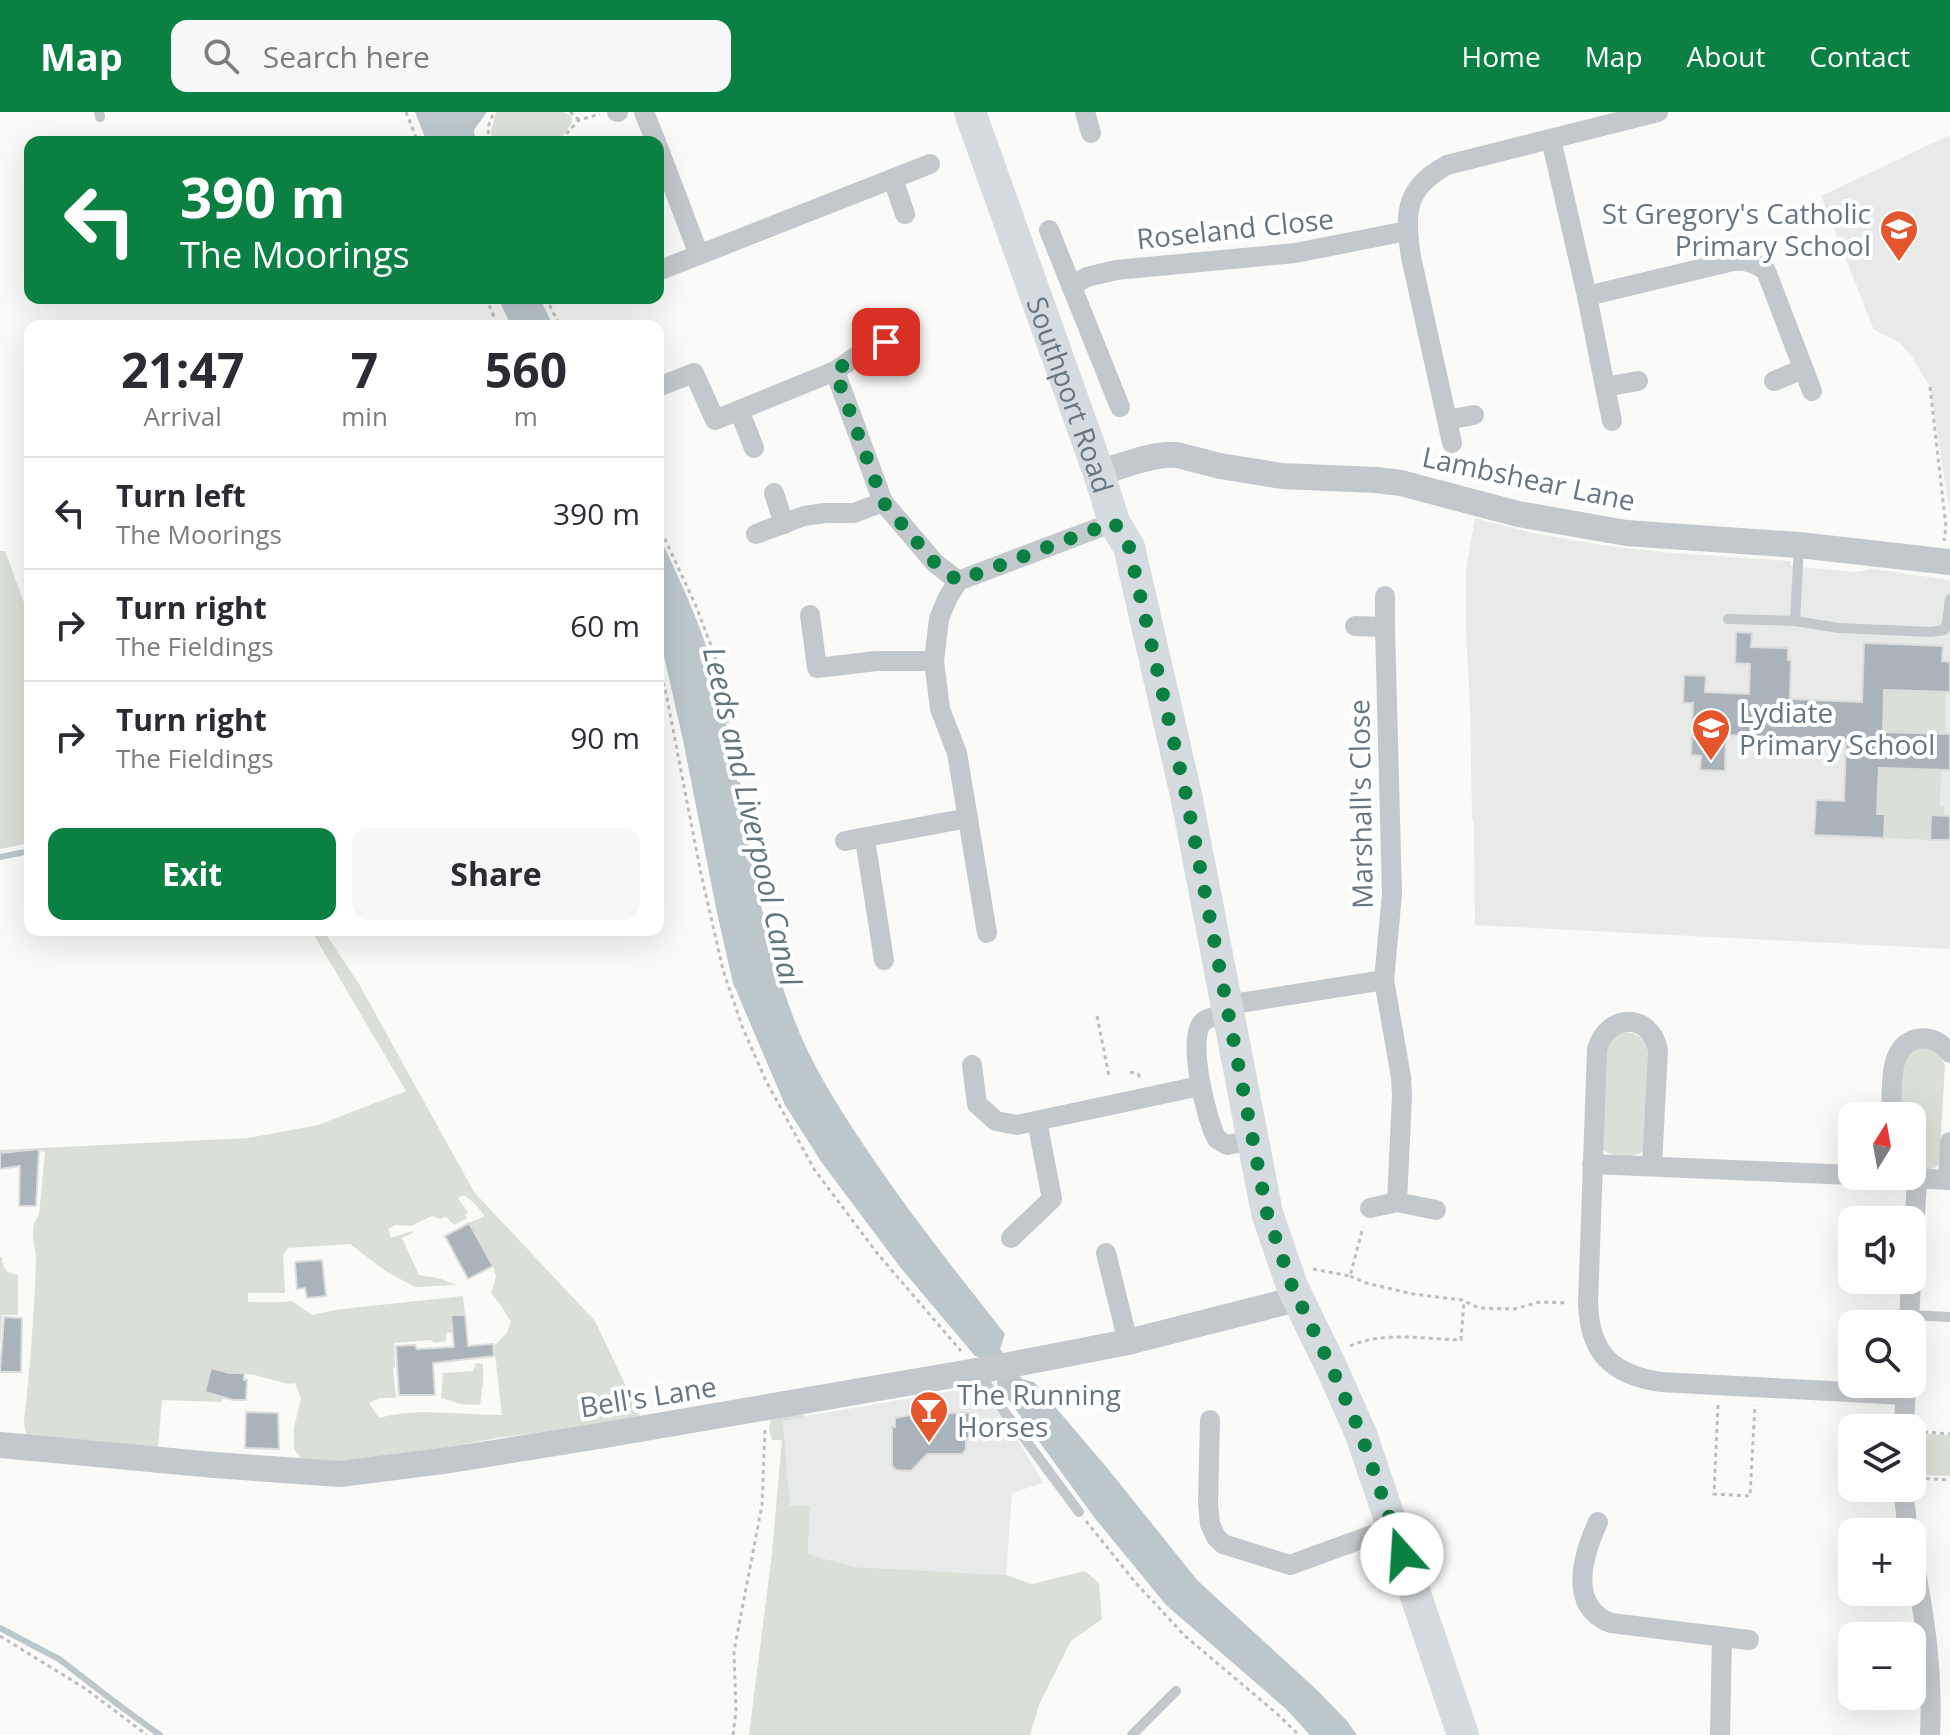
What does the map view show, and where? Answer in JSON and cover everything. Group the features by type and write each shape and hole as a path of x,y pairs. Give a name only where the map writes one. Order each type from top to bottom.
{"main road":[{"name":"Southport Road","path":"970,112 1114,522 1129,547 1186,795 1267,1213 1297,1299 1361,1434 1463,1735"}],"street":[{"path":"644,112 653,136"},
{"path":"1085,112 1091,133"},
{"path":"1452,443 1407,231 1407,215 1421,183 1447,165 1658,112"},
{"path":"1551,139 1612,421"},
{"path":"664,163 699,255"},
{"path":"664,269 930,164"},
{"path":"893,179 905,214"},
{"path":"1049,230 1120,407"},
{"name":"Roseland Close","path":"1071,286 1087,277 1116,270 1295,253 1407,231"},
{"path":"1587,296 1733,261 1745,260 1756,264 1766,271 1812,391"},
{"path":"664,385 694,373 715,420 835,371 867,349 904,335"},
{"path":"1774,381 1803,369"},
{"path":"835,371 883,502 935,563 958,581"},
{"path":"1605,387 1638,381"},
{"path":"739,410 754,448"},
{"path":"1447,420 1474,415"},
{"name":"Lambshear Lane","path":"1099,473 1171,454 1282,476 1401,483 1518,514 1626,533 1946,554"},
{"path":"774,493 784,524"},
{"path":"756,534 804,516 854,513 883,502"},
{"path":"987,933 957,753 940,709 934,661 939,619 958,581 1114,522"},
{"name":"Marshall's Close","path":"1385,596 1392,894 1384,980 1401,1077 1397,1202"},
{"path":"810,615 817,668 876,661 934,661"},
{"path":"1355,626 1385,627"},
{"path":"884,960 855,840 968,818"},
{"path":"1253,1140 1227,1145 1217,1139 1200,1086 1197,1041 1200,1025 1228,1009 1384,980"},
{"path":"1652,1165 1658,1050 1656,1041 1646,1028 1628,1022 1611,1026 1599,1040 1597,1049 1588,1304 1589,1321 1604,1357 1626,1374 1660,1382 1838,1388"},
{"path":"1892,1102 1894,1063 1905,1045 1925,1039 1936,1041 1950,1053"},
{"path":"972,1065 977,1104 996,1121 1017,1125 1200,1086"},
{"path":"1011,1238 1052,1199 1037,1121"},
{"path":"1926,1180 1949,1180 1950,1142"},
{"path":"1592,1164 1838,1174"},
{"path":"1367,1215 1397,1202 1436,1210"},
{"path":"1106,1253 1128,1342"},
{"name":"Bell's Lane","path":"0,1445 340,1474 450,1460 986,1369 1128,1342 1297,1299"},
{"path":"1210,1420 1210,1524 1223,1544 1290,1565 1394,1527"},
{"path":"1598,1522 1588,1545 1583,1592 1591,1612 1599,1619 1749,1640"},
{"path":"1923,1606 1929,1653 1930,1735"},
{"path":"1720,1735 1722,1637"}],"lane":[{"path":"1795,621 1799,545"},
{"path":"1728,619 1931,632 1944,630 1950,599"},
{"path":"1926,1318 1950,1317"},
{"path":"986,1369 1001,1407 1079,1512"},
{"path":"1132,1735 1176,1691"}],"path":[{"path":"406,112 416,136"},
{"path":"489,136 488,127 494,112"},
{"path":"570,112 579,120"},
{"path":"567,136 579,120 607,112"},
{"path":"1930,387 1946,527 1946,554"},
{"path":"664,535 715,656 747,829"},
{"path":"664,689 723,970 742,1026 765,1079 814,1169 877,1253 986,1369"},
{"path":"1097,1016 1109,1076"},
{"path":"1350,1276 1367,1215"},
{"path":"1303,1268 1350,1276 1413,1294 1464,1301 1479,1308 1514,1309 1540,1302 1588,1304"},
{"path":"1344,1348 1366,1339 1387,1337 1461,1340 1464,1301"},
{"path":"1719,1385 1714,1494 1750,1496 1755,1387"},
{"path":"733,1735 736,1711 734,1651 762,1505 767,1408"},
{"path":"1926,1432 1950,1434"},
{"path":"1926,1479 1950,1480"},
{"path":"1079,1512 1135,1582 1185,1636 1299,1735"},
{"path":"0,1636 86,1689 147,1735"}],"shaded area":[{"path":"415,112 487,112 474,130 474,136 425,136"},
{"path":"496,112 563,112 571,116 572,123 563,136 491,136"},
{"name":"St Gregory's Catholic Primary School","path":"1950,135 1950,514 1930,387 1899,342 1874,330 1821,196"},
{"path":"501,304 543,304 550,320 508,320"},
{"name":"Lydiate Primary School","path":"1475,518 1533,533 1601,545 1790,561 1791,566 1855,572 1873,569 1950,580 1950,949 1475,925 1466,569"},
{"name":"Leeds and Liverpool Canal","path":"664,546 692,608 713,666 767,931 791,1011 823,1080 897,1193 1005,1334 1000,1349 1022,1379 1034,1382 1198,1581 1317,1690 1357,1735 1310,1735 1286,1709 1166,1605 1094,1517 997,1384 999,1372 993,1362 975,1356 900,1267 822,1163 785,1105 733,983 664,656"},
{"path":"0,551 5,551 24,603 24,844 0,849"},
{"path":"1877,690 1946,692 1945,734 1876,732 1882,711"},
{"path":"1879,768 1941,770 1940,806 1944,807 1944,816 1931,815 1930,840 1884,838 1885,814 1874,814"},
{"path":"315,936 327,936 359,984 474,1192 595,1321 643,1422 496,1438 436,1450 329,1463 310,1462 300,1457 294,1449 294,1428 301,1398 295,1383 230,1373 220,1402 162,1400 158,1449 26,1436 24,1422 36,1264 33,1232 39,1215 45,1152 39,1149 0,1153 0,1150 248,1138 318,1125 406,1091","holes":["464,1195 485,1216 469,1223 493,1266 496,1277 491,1293 511,1322 507,1333 494,1346 502,1415 424,1412 379,1418 369,1403 380,1398 396,1398 394,1343 446,1341 446,1333 453,1332 451,1316 465,1315 463,1296 312,1315 292,1301 248,1302 248,1293 285,1293 283,1255 288,1248 350,1244 387,1272 415,1287 456,1285 419,1275 402,1238 412,1231 391,1238 388,1229 395,1225 411,1226 432,1216 439,1219 446,1217 454,1225 467,1218 465,1215 468,1213 458,1198"]},
{"path":"1623,1032 1638,1036 1648,1048 1643,1151 1629,1156 1603,1150 1604,1052 1610,1039"},
{"path":"1929,1047 1942,1058 1945,1066 1939,1163 1930,1170 1926,1170 1926,1102 1899,1102 1901,1061 1914,1048"},
{"path":"0,1257 6,1270 18,1275 18,1315 2,1315 0,1346"},
{"path":"476,1363 483,1364 480,1405 460,1404 441,1398 443,1373 473,1371"},
{"path":"977,1387 993,1398 1043,1483 1012,1493 1006,1575 854,1567 808,1554 810,1506 790,1506 783,1420"},
{"path":"803,1411 804,1417 783,1421 790,1506 810,1506 808,1554 854,1567 1006,1575 1032,1584 1085,1571 1099,1583 1102,1619 1071,1641 1039,1705 1030,1735 749,1735 772,1553 782,1440 772,1440 769,1429 771,1419"},
{"path":"1926,1434 1950,1435 1950,1476 1926,1475"}],"building":[{"path":"1736,632 1752,633 1751,647 1788,648 1788,660 1791,660 1790,699 1862,702 1864,643 1943,646 1942,661 1950,662 1950,692 1884,690 1883,732 1950,734 1950,770 1879,768 1877,814 1885,814 1884,838 1814,835 1816,800 1844,801 1846,740 1726,735 1725,771 1700,770 1701,756 1691,755 1693,703 1683,703 1684,675 1706,676 1705,692 1749,694 1750,664 1735,663"},
{"path":"1931,815 1950,816 1950,840 1930,840"},
{"path":"39,1149 36,1206 19,1206 20,1166 0,1169 0,1153"},
{"path":"469,1223 493,1266 468,1279 445,1236"},
{"path":"322,1260 326,1296 307,1298 305,1288 297,1289 295,1262"},
{"path":"451,1315 465,1315 468,1346 493,1344 494,1356 433,1363 435,1395 399,1395 396,1346 415,1345 417,1349 454,1347"},
{"path":"4,1317 22,1318 21,1372 0,1372"},
{"path":"211,1368 244,1373 244,1380 247,1380 246,1400 233,1400 205,1392"},
{"path":"246,1412 278,1413 279,1449 245,1448"},
{"name":"The Running Horses","path":"920,1413 974,1413 974,1438 966,1438 966,1449 962,1454 927,1454 911,1471 896,1470 892,1466 892,1427 895,1427 895,1418"}],"waterway":[{"path":"0,857 24,852"},
{"path":"0,1628 59,1659 160,1735"}],"place":[{"name":"St Gregory's Catholic Primary School","path":"1899,263"},
{"name":"Lydiate Primary School","path":"1711,762"},
{"name":"The Running Horses","path":"929,1444"}],"route":[{"path":"886,342 867,349 835,371 883,502 935,563 958,581 1114,522 1129,547 1186,795 1267,1213 1292,1286 1361,1434 1402,1554"}]}
